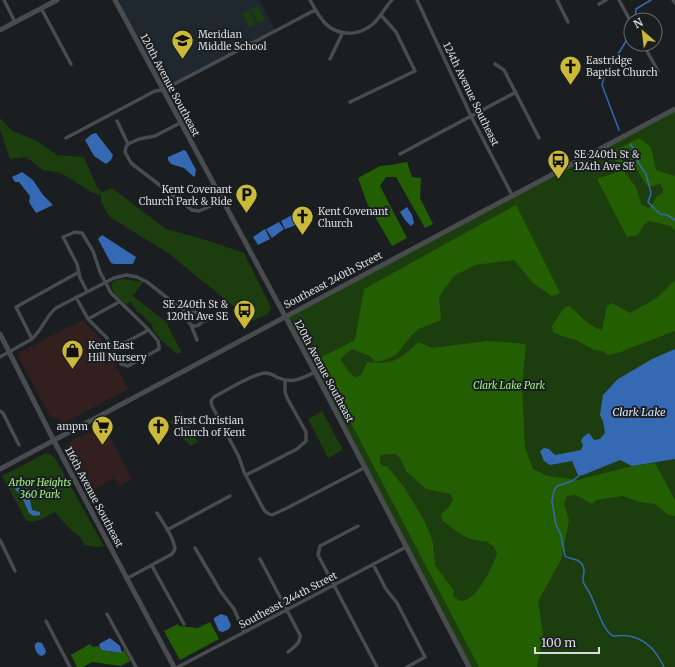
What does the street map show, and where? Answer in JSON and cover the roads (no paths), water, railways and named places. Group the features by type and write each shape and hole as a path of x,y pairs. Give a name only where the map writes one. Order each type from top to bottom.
{"main road":[{"path":"0,30 57,0"},
{"name":"120th Avenue Southeast","path":"114,0 285,316 469,667"},
{"name":"Southeast 240th Street","path":"0,469 675,109"},
{"name":"116th Avenue Southeast","path":"0,334 126,579 174,667"}],"street":[{"path":"4,0 15,22"},
{"path":"310,0 324,23 342,34 366,29 381,15 392,0"},
{"name":"124th Avenue Southeast","path":"417,0 471,116 512,195"},
{"path":"557,0 568,22"},
{"path":"599,4 606,0"},
{"path":"619,0 626,12"},
{"path":"41,8 71,64"},
{"path":"66,138 155,91 162,90 315,10"},
{"path":"350,102 415,71 396,32 381,15"},
{"path":"330,59 342,34"},
{"path":"647,52 658,71"},
{"path":"496,64 504,70 539,138"},
{"path":"400,154 516,92"},
{"path":"117,121 128,144"},
{"path":"180,123 155,136 139,139 128,144 125,152 131,163 192,210 199,211 223,201"},
{"path":"76,297 88,319 107,338 119,362 128,366 156,351 159,346 158,341 148,328 111,293 104,282 93,251 82,233 75,232 63,237 77,264 87,291"},
{"path":"32,339 16,307 79,272"},
{"path":"0,357 32,339 52,311 104,282 121,276 136,277 147,282 189,315"},
{"path":"88,319 119,302"},
{"path":"189,315 193,312 199,314 201,317 201,322"},
{"path":"191,325 196,326 201,322 223,312"},
{"path":"189,315 188,321 197,340"},
{"path":"113,349 145,332 148,328"},
{"path":"314,372 301,379 286,381 269,373 258,374 214,397 212,401 212,406 239,457 246,475 264,510 270,514 276,514 364,468"},
{"path":"246,475 297,449 307,440 306,432 287,398 286,381"},
{"path":"0,411 19,445"},
{"path":"167,530 230,496"},
{"path":"126,579 172,554 175,549 167,530 157,514"},
{"path":"358,526 320,546 318,555 377,667"},
{"path":"0,540 15,571"},
{"name":"Southeast 244th Street","path":"178,667 406,547"},
{"path":"195,548 221,592 234,609 244,632"},
{"path":"260,559 300,637 297,644 288,652"},
{"path":"373,564 386,589 397,603 425,657 407,667"},
{"path":"152,566 184,624"},
{"path":"107,614 136,667"},
{"path":"46,621 70,667"}],"water":[{"path":"96,133 113,155 111,160 106,164 94,156 85,140 92,134"},
{"path":"184,150 186,151 196,170 194,177 184,168 171,164 168,160 168,157"},
{"path":"22,172 33,180 43,195 53,205 36,213 29,202 30,196 19,182 15,182 12,177"},
{"path":"407,207 412,215 414,223 411,226 400,212"},
{"path":"294,214 299,224 285,229 281,221"},
{"path":"279,222 284,229 272,238 266,229"},
{"path":"265,229 270,239 258,245 253,237"},
{"path":"102,235 136,257 133,264 111,263 98,239"},
{"name":"Clark Lake","path":"675,349 675,459 632,466 620,460 583,475 578,475 572,461 550,465 544,461 540,451 544,448 549,449 555,455 581,450 583,445 581,441 583,437 589,433 594,440 600,439 605,433 603,421 600,415 603,395 618,379 652,359"},
{"path":"14,480 17,480 20,489 30,500 32,510 40,512 40,515 34,516 29,513 22,497 16,490 13,483"},
{"path":"221,614 227,616 231,625 229,629 223,632 219,631 214,620 214,618"},
{"path":"110,638 120,646 122,653 101,650 99,644"},
{"path":"38,642 42,643 46,651 42,656 35,650 35,644"}],"waterway":[{"path":"636,12 636,9 651,0"},
{"path":"619,130 602,85 604,77 623,46"},
{"path":"630,144 638,155 638,162 646,174 651,193 648,202 660,214 667,215 675,220"},
{"path":"580,475 572,481 557,486 554,491 552,501 556,525 561,535 565,556 582,563 584,568 583,582 592,597 602,623 609,633 613,636 627,636 635,638 646,643 658,656 664,667"}],"place":[{"name":"Meridian Middle School","path":"183,60"},
{"name":"Eastridge Baptist Church","path":"570,86"},
{"name":"SE 240th St & 124th Ave SE","path":"558,180"},
{"name":"Kent Covenant Church Park & Ride","path":"247,214"},
{"name":"Kent Covenant Church","path":"303,236"},
{"name":"SE 240th St & 120th Ave SE","path":"244,330"},
{"name":"Kent East Hill Nursery","path":"73,370"},
{"name":"ampm","path":"103,446"},
{"name":"First Christian Church of Kent","path":"159,446"}],"park label":[{"name":"Clark Lake Park","path":"509,385"},
{"name":"Arbor Heights 360 Park","path":"40,488"}]}
